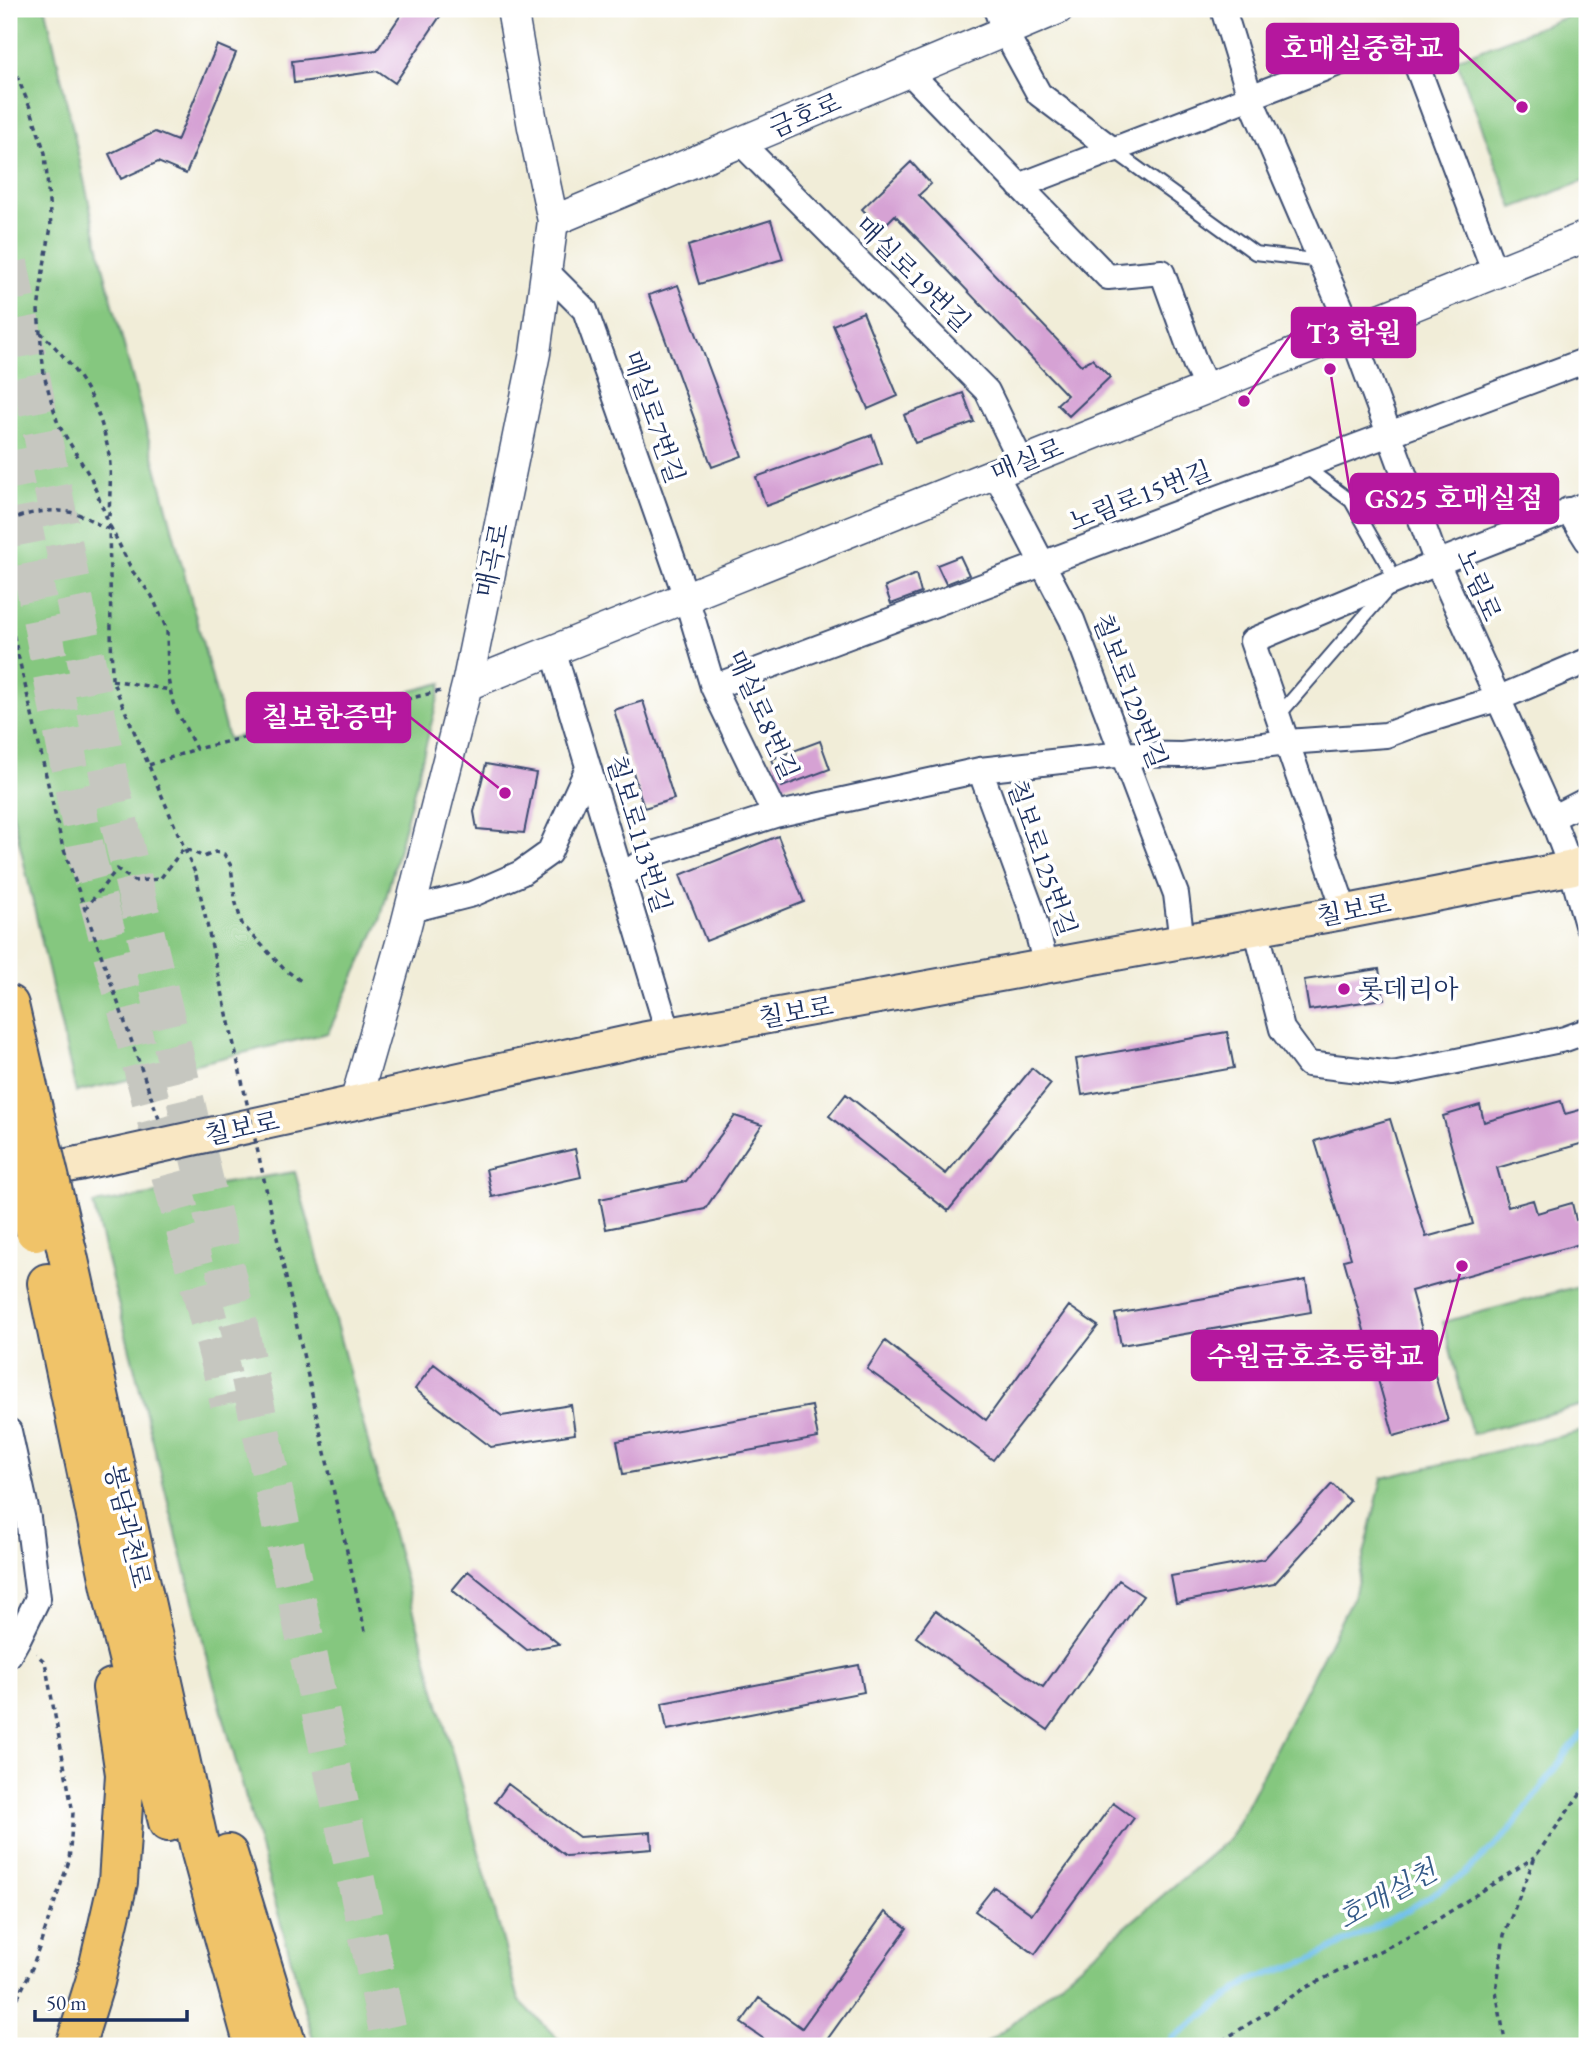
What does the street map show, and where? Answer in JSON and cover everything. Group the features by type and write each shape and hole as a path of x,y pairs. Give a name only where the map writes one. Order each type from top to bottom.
{"highway":[{"name":"봉담과천로","path":"9,1005 22,1120 54,1252 127,1590 173,1846 227,2046"},
{"name":"봉담과천로","path":"127,1590 254,2046"},
{"path":"75,2046 94,1982 118,1882 125,1774 108,1664 127,1590"},
{"path":"127,1590 180,1675 232,1868 287,2046"}],"main road":[{"name":"칠보로","path":"9,1177 669,1035 1345,912 1579,865"}],"street":[{"name":"매곡로","path":"355,1103 410,910 467,685 535,353 553,222 512,9"},
{"name":"금호로","path":"553,222 908,71 1000,20 1058,9"},
{"name":"노림로","path":"1223,9 1250,97 1351,331 1437,563 1552,818 1579,865 1587,925"},
{"path":"1000,20 1039,94 1113,150"},
{"path":"1019,186 1406,37 1495,273"},
{"path":"908,71 1108,277 1162,272 1195,363 1207,388"},
{"name":"매실로19번길","path":"740,142 988,391 1008,468"},
{"name":"매실로","path":"467,685 1587,236"},
{"name":"매실로7번길","path":"545,270 585,310 686,597"},
{"name":"노림로15번길","path":"713,687 1587,360"},
{"name":"칠보로129번길","path":"1008,468 1042,564 1072,620 1176,894 1182,942"},
{"path":"1345,912 1252,641 1578,507 1587,540"},
{"name":"매실로8번길","path":"686,597 713,687 775,815"},
{"name":"칠보로113번길","path":"553,650 669,1035"},
{"path":"621,877 653,854 775,815 980,770 1123,754 1182,755 1287,742 1386,735 1497,699 1587,661"},
{"path":"410,910 473,894 521,873 549,853 588,768"},
{"name":"칠보로125번길","path":"980,770 1032,911 1046,966"},
{"path":"1552,818 1587,800"},
{"path":"1256,928 1282,1029 1308,1064 1393,1074 1565,1040 1587,1031"},
{"path":"9,1431 28,1518 38,1598 14,1647"}],"lane":[{"path":"1113,150 1255,253 1321,261"},
{"path":"1278,716 1396,580 1351,501 1303,466"}],"path":[{"path":"9,57 45,153 51,227 38,311 44,375 58,424 91,478 109,524 133,572 152,596 167,630 168,679 173,703 196,749"},
{"path":"40,332 75,369 101,424 109,457 112,680 196,875 366,1636"},
{"path":"9,521 21,515 53,511 76,513 109,529"},
{"path":"109,524 109,529"},
{"path":"9,616 62,844 168,1144"},
{"path":"112,680 170,690"},
{"path":"149,765 196,749 467,685"},
{"path":"85,909 117,869 134,881 160,879 184,848"},
{"path":"184,848 204,857 215,852 224,854 231,866 235,900 242,924 284,969 304,983"},
{"path":"9,2016 32,1968 69,1861 73,1814 45,1662 14,1647"},
{"path":"1506,2046 1496,1991 1504,1935 1535,1857 1587,1784"},
{"path":"1214,2046 1305,1989 1418,1932 1535,1857"}],"green space":[{"path":"9,9 46,9 104,270 228,739 442,683 380,921 328,1033 76,1092 9,797"},
{"path":"1587,9 1587,180 1513,208 1456,59"},
{"path":"295,1172 519,2000 560,2041 572,2046 315,2046 212,1676 93,1204"},
{"path":"1587,1284 1587,1404 1472,1434 1443,1322"},
{"path":"1587,1430 1587,2046 982,2046 1007,2028 1230,1838 1355,1593 1382,1478"}],"building":[{"path":"405,9 445,9 395,83 378,71 294,83 292,61 377,50"},
{"path":"217,45 236,53 186,174 158,162 121,179 109,154 155,132 177,141"},
{"path":"911,162 931,184 919,195 1081,365 1092,359 1110,377 1069,416 1057,404 1067,395 895,215 881,229 862,209"},
{"path":"771,220 783,259 699,284 688,246"},
{"path":"678,285 742,456 712,467 649,295"},
{"path":"863,312 898,396 868,409 833,325"},
{"path":"963,393 974,422 915,443 904,415"},
{"path":"872,435 882,464 766,506 756,477"},
{"path":"960,556 969,575 946,584 937,565"},
{"path":"916,574 921,593 891,604 885,587"},
{"path":"643,701 674,799 644,808 614,710"},
{"path":"820,741 830,769 782,787 772,759"},
{"path":"486,764 536,773 524,833 477,829 474,812"},
{"path":"778,836 804,902 706,941 680,875"},
{"name":"롯데리아","path":"1379,969 1384,999 1309,1010 1304,980"},
{"path":"1227,1032 1234,1068 1082,1095 1076,1059"},
{"path":"1032,1068 1051,1084 948,1211 829,1116 846,1094 946,1174"},
{"path":"1561,1101 1565,1114 1587,1108 1587,1142 1497,1168 1508,1207 1533,1200 1537,1213 1572,1203 1576,1220 1587,1217 1587,1242 1411,1291 1448,1421 1394,1436 1344,1260 1351,1258 1315,1141 1390,1119 1426,1237 1473,1224 1443,1116 1480,1105 1484,1122"},
{"path":"735,1116 762,1125 705,1209 606,1229 600,1199 686,1181"},
{"path":"575,1149 581,1177 492,1197 486,1169"},
{"path":"1306,1280 1311,1312 1121,1345 1115,1314"},
{"path":"1069,1306 1098,1326 993,1460 867,1369 885,1341 986,1420"},
{"path":"434,1364 502,1416 571,1405 575,1434 491,1447 415,1389"},
{"path":"812,1406 818,1438 623,1474 617,1441"},
{"path":"1332,1484 1350,1501 1274,1584 1176,1603 1171,1576 1264,1559"},
{"path":"468,1571 559,1644 527,1650 452,1590"},
{"path":"1119,1580 1143,1596 1048,1730 916,1637 935,1611 1043,1687"},
{"path":"859,1665 864,1692 667,1730 662,1703"},
{"path":"508,1784 579,1837 651,1832 652,1849 566,1856 495,1802"},
{"path":"1113,1803 1134,1818 1035,1954 975,1911 994,1887 1032,1914"},
{"path":"885,1912 907,1928 824,2044 827,2046 774,2046 741,2023 759,1998 802,2028"}],"waterway":[{"name":"호매실천","path":"1167,2046 1173,2038 1249,1981 1310,1960 1406,1911 1463,1875 1508,1833 1587,1729"}],"tunnel":[{"path":"9,263 110,783 239,1326 391,2046"},
{"path":"9,451 87,858 229,1404"}],"place":[{"name":"호매실중학교","path":"1522,107"},
{"name":"GS25 호매실점","path":"1330,369"},
{"name":"T3 학원","path":"1244,401"},
{"name":"칠보한증막","path":"505,793"},
{"name":"롯데리아","path":"1344,989"},
{"name":"수원금호초등학교","path":"1462,1266"}]}
